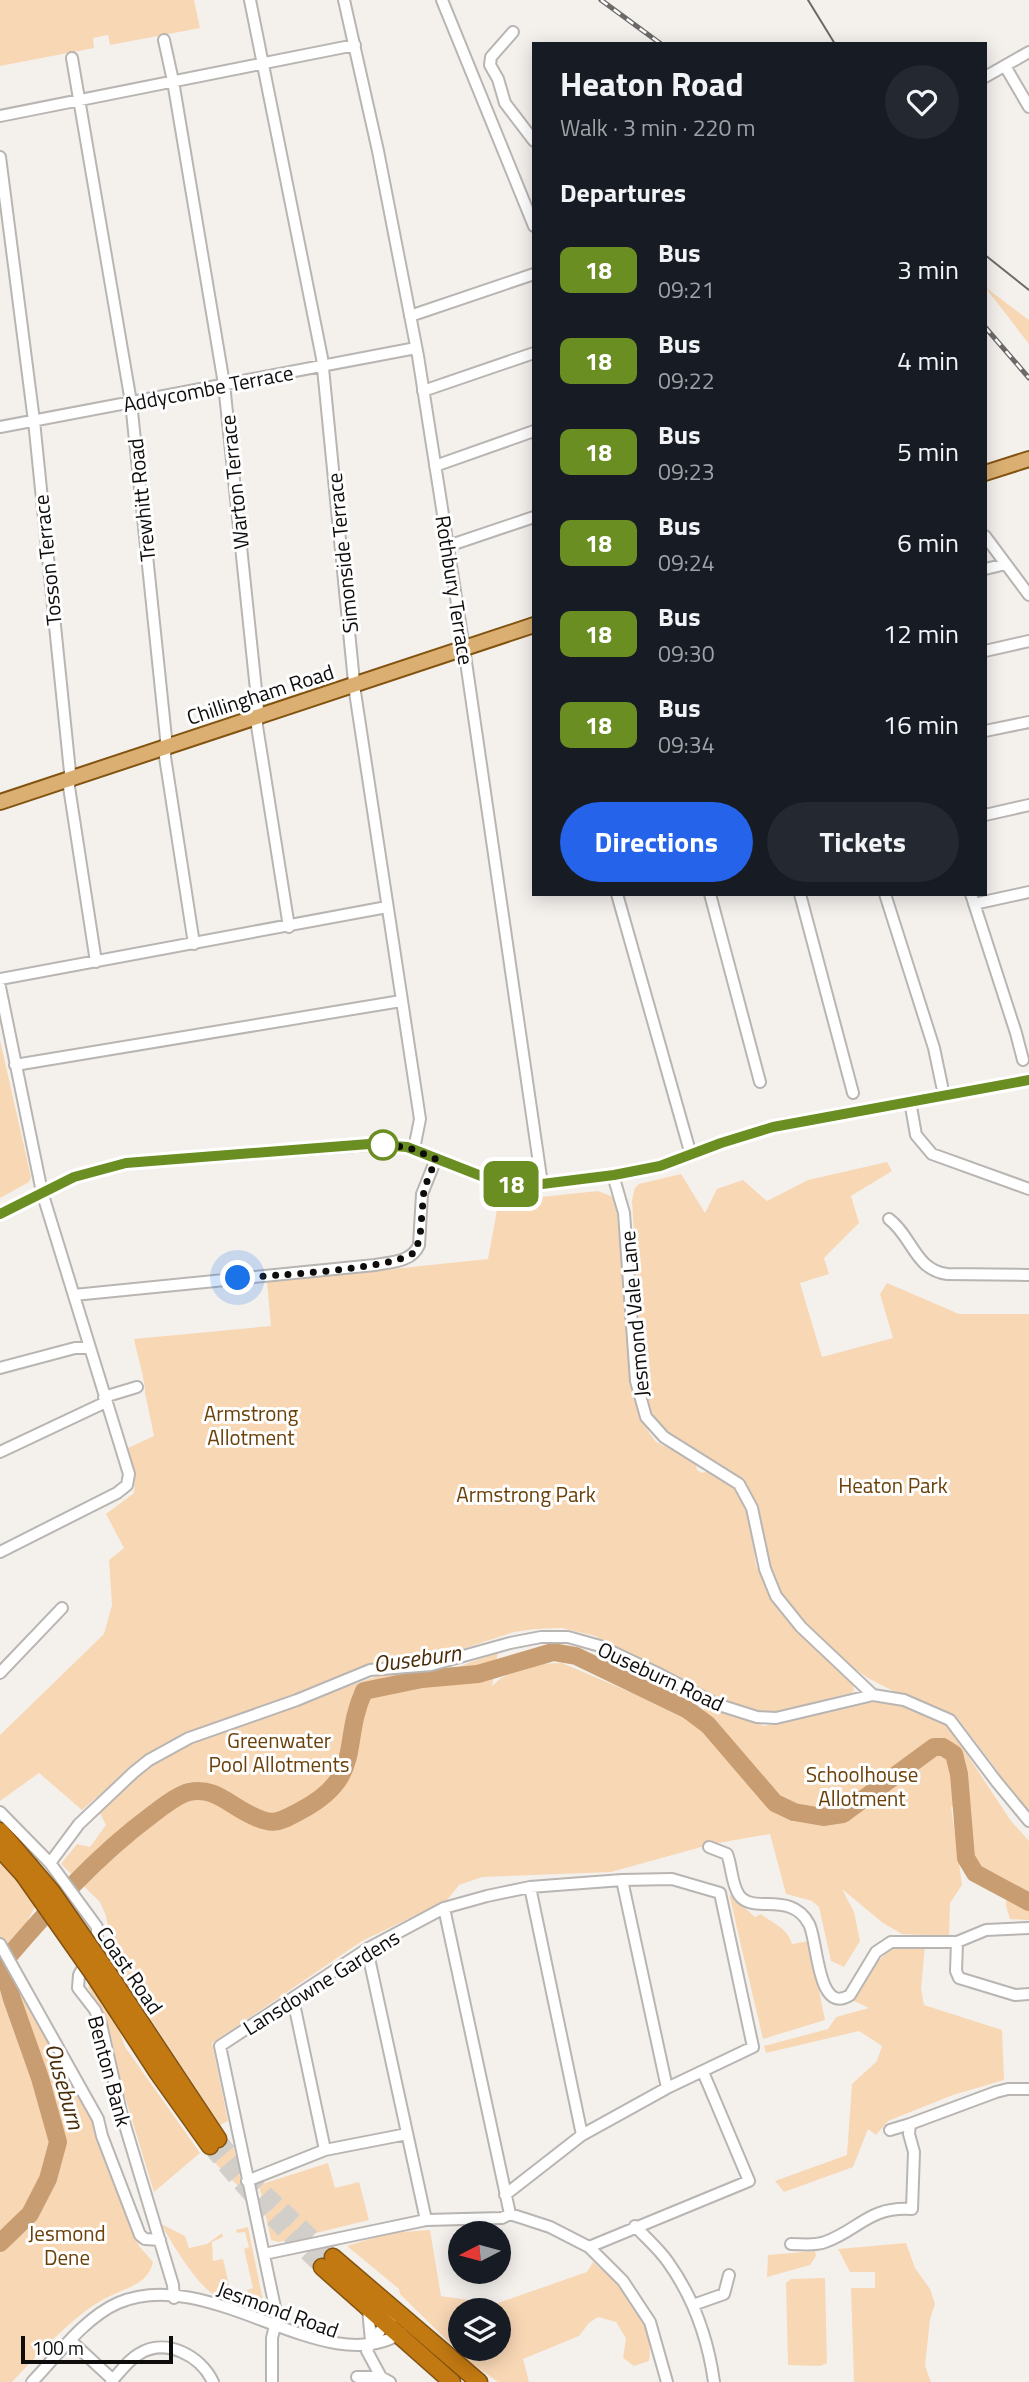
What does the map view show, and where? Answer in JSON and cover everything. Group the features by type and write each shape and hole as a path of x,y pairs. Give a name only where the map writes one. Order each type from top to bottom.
{"highway":[{"name":"Coast Road","path":"0,1830 214,2142"},
{"name":"Coast Road","path":"0,1849 26,1869"},
{"path":"452,2382 394,2324 328,2262 368,2309 394,2324 411,2324 479,2382"}],"main road":[{"path":"987,473 1029,459"},
{"name":"Chillingham Road","path":"0,802 532,626"}],"street":[{"name":"Simonside Terrace","path":"250,0 323,366 355,684 420,1119 414,1150"},
{"name":"Rothbury Terrace","path":"344,0 378,151 416,348 464,648 542,1184"},
{"path":"442,0 532,221"},
{"path":"513,32 498,47 489,62 505,103 532,138"},
{"name":"Warton Terrace","path":"164,40 224,384 257,717 289,927"},
{"path":"0,117 355,45"},
{"path":"987,76 1029,52"},
{"name":"Trewhitt Road","path":"72,58 131,402 166,747 194,944"},
{"path":"1005,66 1029,107"},
{"name":"Tosson Terrace","path":"0,157 34,421 69,779 96,962"},
{"path":"410,316 532,275"},
{"name":"Addycombe Terrace","path":"0,427 416,348"},
{"path":"423,391 532,354"},
{"path":"435,466 532,432"},
{"path":"448,546 532,518"},
{"path":"987,539 1029,595"},
{"path":"987,569 1006,564"},
{"path":"987,651 1029,641"},
{"path":"987,731 1029,722"},
{"path":"987,815 1029,805"},
{"path":"1023,1060 972,899 1029,892"},
{"path":"618,896 691,1155"},
{"path":"711,896 760,1082"},
{"path":"801,896 853,1093"},
{"path":"886,896 934,1048 942,1086"},
{"path":"0,979 387,907"},
{"path":"0,987 43,1192 128,1474 127,1485 117,1493 0,1552"},
{"path":"15,1065 401,1001"},
{"path":"0,1214 74,1177 107,1166 149,1160 369,1144 401,1145 494,1181 542,1184 614,1175 660,1166 773,1127 1029,1080"},
{"path":"910,1101 916,1135 932,1154 1029,1189"},
{"path":"74,1294 375,1265 408,1258 418,1249 422,1194 436,1159"},
{"name":"Jesmond Vale Lane","path":"614,1175 624,1213 636,1381 646,1417 664,1437 735,1480 743,1489 752,1507 765,1569 776,1596 801,1627 873,1695"},
{"path":"889,1219 900,1229 922,1262 935,1272 1029,1275"},
{"path":"0,1368 75,1348 89,1348"},
{"path":"0,1452 137,1387"},
{"path":"0,1674 62,1608"},
{"name":"Ouseburn Road","path":"50,1863 67,1837 85,1817 134,1772 163,1752 199,1733 297,1700 370,1670 431,1665 521,1640 555,1637 579,1639 600,1646 716,1704 757,1717 776,1718 873,1695 904,1700 950,1720 1029,1821"},
{"name":"Benton Bank","path":"0,1812 50,1863 94,1923 98,1935 95,1947 79,1975 78,1988 99,2016 121,2112 173,2285 174,2298"},
{"path":"709,1847 727,1854 737,1891 743,1899 751,1903 789,1906 803,1916 814,1937 824,1986 834,1998 844,1999 853,1992 876,1952 885,1945 897,1941 957,1942 986,1930 1029,1928"},
{"name":"Lansdowne Gardens","path":"247,2181 220,2046 367,1949 444,1909 487,1896 530,1887 672,1879 720,1893 753,2047 703,2072"},
{"path":"622,1880 667,2088"},
{"path":"530,1887 582,2135"},
{"path":"444,1909 510,2214"},
{"path":"957,1942 957,1976 1015,1995 1029,1994"},
{"path":"0,1944 98,2119 140,2235 145,2239 160,2240"},
{"path":"367,1949 426,2220"},
{"path":"293,1999 325,2151"},
{"path":"505,2195 582,2135 667,2088 703,2072 749,2180 589,2246"},
{"path":"890,2130 996,2092 1029,2089"},
{"path":"791,2244 824,2242 852,2228 865,2217 912,2209 914,2152 909,2134 910,2124"},
{"path":"272,2382 273,2333 277,2317 247,2181 325,2151 407,2134"},
{"path":"264,2254 426,2220 502,2218 510,2214 550,2227 589,2246 623,2281 650,2322 667,2382"},
{"path":"635,2226 667,2261 693,2305 710,2357 714,2382"},
{"path":"693,2305 724,2294 729,2275"},
{"name":"Jesmond Road","path":"32,2382 98,2316 115,2304 137,2297 174,2298 219,2308 273,2333 347,2354 369,2346 380,2347 394,2324"},
{"name":"Jesmond Road","path":"357,2379 386,2380 369,2346 368,2309"},
{"path":"369,2346 394,2324"},
{"path":"71,2341 112,2381 139,2353 168,2347 191,2356 203,2366 214,2382"},
{"path":"356,2362 357,2379"}],"green space":[{"path":"0,0 194,0 200,28 110,45 108,35 93,38 94,48 0,66"},
{"path":"987,288 1029,320 1029,344 987,290"},
{"path":"0,1040 31,1177 29,1182 0,1198"},
{"name":"Heaton Park","path":"887,1162 892,1171 851,1196 859,1223 824,1258 829,1274 800,1283 822,1357 893,1338 880,1294 887,1283 959,1314 1029,1314 1029,1811 1008,1789 997,1770 955,1715 895,1692 868,1678 836,1656 786,1604 772,1578 758,1508 749,1488 708,1457 664,1433 650,1418 642,1367 632,1200 635,1188 639,1184 681,1174 705,1213 717,1189 743,1180 767,1201 808,1180"},
{"name":"Armstrong Park","path":"598,1191 611,1196 616,1205 633,1384 641,1421 656,1442 695,1461 697,1470 702,1473 711,1470 732,1483 748,1512 756,1565 769,1595 784,1616 852,1683 854,1690 773,1713 750,1711 710,1696 595,1636 562,1628 535,1629 514,1632 432,1659 374,1665 134,1765 82,1810 39,1773 0,1801 0,1735 104,1634 112,1605 109,1560 124,1548 106,1514 134,1493 135,1475 128,1448 154,1436 134,1339 271,1326 267,1282 488,1259 498,1205 513,1206 522,1199"},
{"path":"498,1652 492,1686 501,1678 532,1664 562,1663 698,1721 707,1704 764,1726 874,1702 897,1702 945,1721 1011,1821 1029,1841 1029,1920 1010,1919 1006,1906 1007,1882 978,1864 971,1850 967,1815 951,1806 962,1885 950,1903 949,1936 902,1934 883,1923 842,1889 854,1912 860,1941 844,1967 831,1961 819,1907 812,1901 786,1894 770,1834 712,1844 611,1872 482,1877 459,1885 447,1900 362,1941 212,2043 228,2121 220,2125 119,1971 100,1902 61,1864 77,1844 90,1847 106,1825 99,1811 148,1766 179,1747 383,1674 458,1667"},
{"name":"Jesmond Dene","path":"0,1857 37,1903 5,1963 94,2121 98,2142 139,2246 153,2262 146,2276 140,2281 91,2307 67,2326 12,2382 0,2382"},
{"path":"729,1894 755,1917 761,1914 779,1926 792,1944 809,1941 825,2020 763,2039"},
{"path":"904,1945 925,1946 921,1989 924,2005 1002,2030 1004,2080 953,2095 888,2121 876,2135 868,2129 853,2167 784,2192 775,2181 847,2155 852,2084 877,2061 882,2046 859,2031 766,2053 764,2046 828,2029 836,2017 869,2008 854,2001 886,1953"},
{"path":"91,1983 117,2024 125,2047 200,2153 154,2192 122,2087 109,2028 88,1987"},
{"path":"233,2144 243,2191 212,2160"},
{"path":"328,2163 335,2188 359,2182 369,2220 279,2242 271,2240 259,2185"},
{"path":"161,2224 185,2236 189,2248 207,2244 222,2233 223,2237 212,2242 213,2261 223,2259 231,2294 237,2293 239,2301 249,2298 247,2290 253,2288 244,2249 249,2247 245,2232 237,2233 236,2230 248,2227 267,2320 263,2321 238,2309 206,2289 184,2262"},
{"path":"430,2230 441,2296 454,2298 448,2298 448,2341 400,2294 399,2289 347,2246 390,2233"},
{"path":"906,2243 915,2268 930,2289 935,2304 930,2319 925,2366 931,2382 854,2382 851,2288 875,2288 875,2272 850,2272 838,2249"},
{"path":"815,2251 816,2256 810,2265 767,2277 768,2255"},
{"path":"593,2262 625,2293 642,2318 650,2346 649,2361 634,2366 623,2358 626,2338 616,2322 598,2317 589,2323 579,2336 523,2359 529,2382 498,2382 468,2361 511,2361 511,2298 587,2272"},
{"path":"825,2278 827,2363 820,2366 788,2365 786,2283 791,2279"}],"waterway":[{"name":"Ouseburn","path":"0,2243 30,2214 48,2179 58,2142 2,1964 92,1866 132,1830 180,1796 198,1791 212,1794 268,1822 279,1821 321,1798 343,1772 364,1691 422,1679 478,1674 553,1652 576,1656 688,1710 708,1725 775,1803 794,1812 823,1817 843,1814 934,1747 943,1747 954,1754 959,1774 966,1858 975,1873 1029,1902"}],"tunnel":[{"path":"218,2139 251,2180 333,2257"},
{"path":"210,2146 264,2209 322,2267"}],"tram line":[{"path":"808,0 834,42"},
{"path":"987,257 1029,290"}],"railway":[{"path":"601,0 658,42"},
{"path":"987,329 1029,378"}],"bus line":[{"name":"18","path":"0,1214 74,1177 107,1166 149,1160 369,1144 401,1145 503,1183 542,1184 602,1177 673,1162 773,1127 1029,1080"}],"route":[{"path":"238,1278 375,1265 402,1260 415,1252 420,1237 424,1189 436,1159 401,1145 383,1145"}],"park label":[{"name":"Armstrong Allotment","path":"251,1425"},
{"name":"Greenwater Pool Allotments","path":"279,1752"},
{"name":"Schoolhouse Allotment","path":"862,1786"}]}
